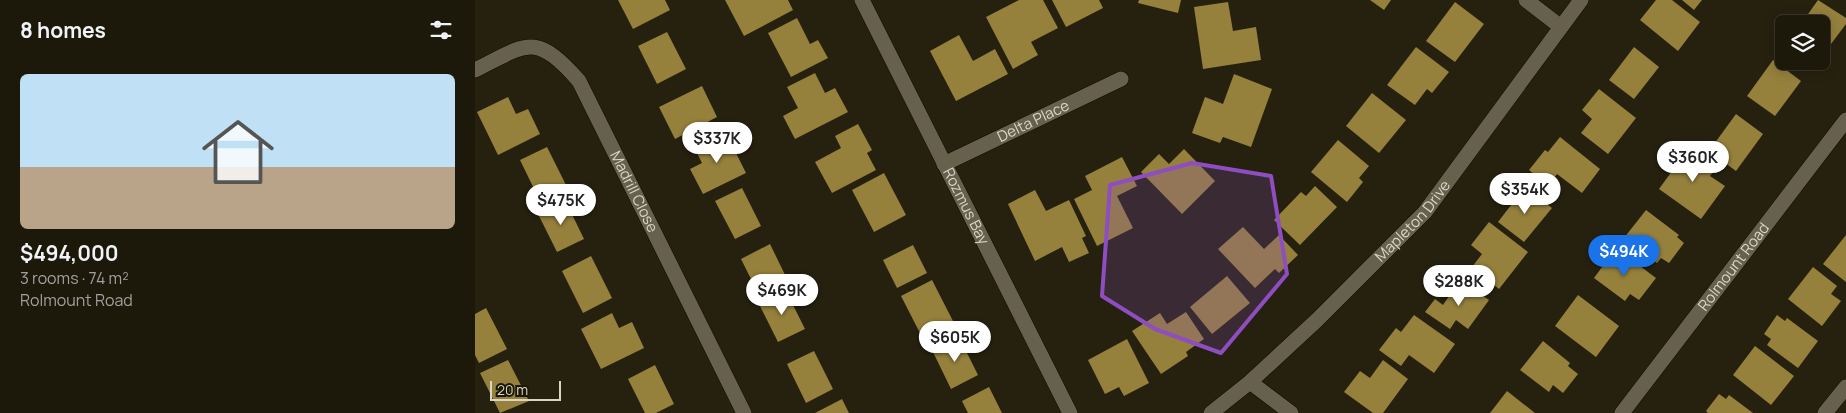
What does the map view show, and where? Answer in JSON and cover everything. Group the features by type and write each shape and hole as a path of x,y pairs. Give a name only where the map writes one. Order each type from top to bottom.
{"street":[{"name":"Rozmus Bay","path":"862,0 1070,413"},
{"path":"1526,0 1561,27"},
{"name":"Mapleton Drive","path":"1211,413 1250,382 1352,287 1425,212 1581,0"},
{"name":"Madrill Close","path":"475,70 521,47 531,45 555,56 579,80 744,413"},
{"name":"Delta Place","path":"945,164 1121,79"},
{"name":"Rolmount Road","path":"1621,413 1846,120"},
{"path":"1250,382 1291,413"},
{"path":"1825,413 1846,387"}],"highlighted area":[{"path":"1192,163 1271,176 1287,274 1221,353 1155,329 1102,296 1110,185"}],"building":[{"path":"618,0 665,0 670,10 633,29"},
{"path":"725,0 788,0 793,10 744,36"},
{"path":"1019,0 1043,0 1058,28 1031,42 1038,55 1013,69 986,17"},
{"path":"1052,0 1099,0 1103,8 1066,27"},
{"path":"1139,0 1181,0 1178,13 1138,3"},
{"path":"1370,0 1391,0 1384,10"},
{"path":"1656,0 1672,0 1700,22 1678,51 1640,20"},
{"path":"1682,0 1702,0 1694,10"},
{"path":"1818,0 1846,18 1846,24 1830,45 1830,15 1807,15"},
{"path":"1228,2 1233,31 1256,27 1261,60 1203,69 1194,7"},
{"path":"1455,2 1484,24 1455,62 1426,41"},
{"path":"797,18 810,44 818,40 828,58 791,77 768,33"},
{"path":"667,32 686,69 657,84 638,46"},
{"path":"959,35 973,61 995,49 1008,74 956,101 930,51"},
{"path":"1416,47 1449,72 1432,93 1427,89 1415,105 1387,85"},
{"path":"1634,47 1659,67 1634,99 1609,80"},
{"path":"1773,60 1775,62 1775,70 1786,70 1801,81 1775,116 1747,96"},
{"path":"815,73 825,93 835,88 848,112 795,139 783,116 798,108 787,87"},
{"path":"1234,74 1272,89 1251,147 1223,137 1220,143 1192,133 1205,97 1223,104"},
{"path":"702,86 717,117 675,139 659,107"},
{"path":"1599,89 1636,118 1608,154 1581,133 1592,119 1582,110"},
{"path":"1372,93 1406,120 1379,153 1346,126"},
{"path":"508,97 516,114 528,109 540,134 498,155 477,112"},
{"path":"1736,114 1763,134 1736,171 1709,151"},
{"path":"858,124 872,150 867,153 876,170 832,193 815,162 841,148 835,136"},
{"path":"726,133 746,173 703,194 690,169 702,163 695,149"},
{"path":"1560,137 1600,169 1582,193 1557,174 1548,186 1529,170 1545,150 1548,152"},
{"path":"1338,140 1369,166 1359,178 1363,182 1347,202 1311,172"},
{"path":"1691,145 1718,165 1710,176 1725,186 1701,219 1659,189"},
{"path":"547,147 566,185 539,199 520,160"},
{"path":"1184,149 1215,181 1182,214 1141,172 1159,154 1169,164"},
{"path":"1122,157 1137,186 1117,196 1133,228 1097,246 1074,199 1092,190 1085,176"},
{"path":"884,173 906,215 874,232 852,190"},
{"path":"1315,186 1337,207 1300,245 1274,220 1301,192 1306,196"},
{"path":"1525,187 1552,208 1524,242 1498,222"},
{"path":"742,188 761,226 735,239 715,201"},
{"path":"1035,190 1046,211 1069,200 1086,236 1082,238 1089,253 1069,262 1062,247 1035,261 1008,204"},
{"path":"565,200 584,239 557,252 538,214"},
{"path":"1646,210 1679,235 1677,237 1684,243 1669,263 1661,258 1657,263 1624,238"},
{"path":"1489,222 1528,252 1499,289 1472,267 1482,254 1471,245"},
{"path":"1243,227 1264,249 1279,235 1298,255 1279,273 1275,269 1255,288 1218,249"},
{"path":"1846,235 1846,282 1823,264"},
{"path":"770,244 789,283 760,297 741,259"},
{"path":"913,245 927,273 897,288 883,260"},
{"path":"1616,248 1656,278 1639,300 1630,294 1625,301 1594,278"},
{"path":"591,256 612,298 583,313 562,271"},
{"path":"1813,267 1837,286 1831,294 1841,301 1822,326 1788,299"},
{"path":"1227,276 1250,303 1212,334 1190,307"},
{"path":"932,280 953,321 922,337 901,296"},
{"path":"1460,280 1489,300 1468,329 1456,320 1450,329 1425,312 1435,299 1443,305"},
{"path":"786,291 805,329 778,342 759,304"},
{"path":"1578,295 1619,326 1596,357 1555,326"},
{"path":"486,308 507,349 479,363 475,355 475,314"},
{"path":"1186,312 1204,339 1186,352 1188,356 1161,374 1132,331 1160,313 1167,324"},
{"path":"612,313 619,328 632,322 644,348 601,369 581,329"},
{"path":"1414,315 1455,344 1434,373 1409,355 1401,366 1379,350 1396,328 1401,332"},
{"path":"1777,315 1785,321 1787,318 1818,341 1798,368 1767,345 1771,339 1764,334"},
{"path":"959,337 978,375 951,389 932,350"},
{"path":"1127,339 1149,383 1124,396 1119,387 1105,394 1088,360"},
{"path":"1543,341 1570,363 1568,366 1578,374 1563,393 1553,385 1549,392 1520,370"},
{"path":"1755,346 1794,376 1771,405 1733,375"},
{"path":"814,351 833,389 806,403 787,364"},
{"path":"508,360 529,401 500,413 480,373"},
{"path":"1383,360 1408,379 1383,413 1373,413 1344,392 1360,371 1370,378"},
{"path":"655,365 674,404 656,413 645,413 628,379"},
{"path":"989,387 1002,413 968,413 962,401"},
{"path":"1507,391 1535,413 1490,413"},
{"path":"1719,394 1726,399 1729,395 1753,413 1708,413 1706,411"},
{"path":"842,399 849,413 815,413"}]}
